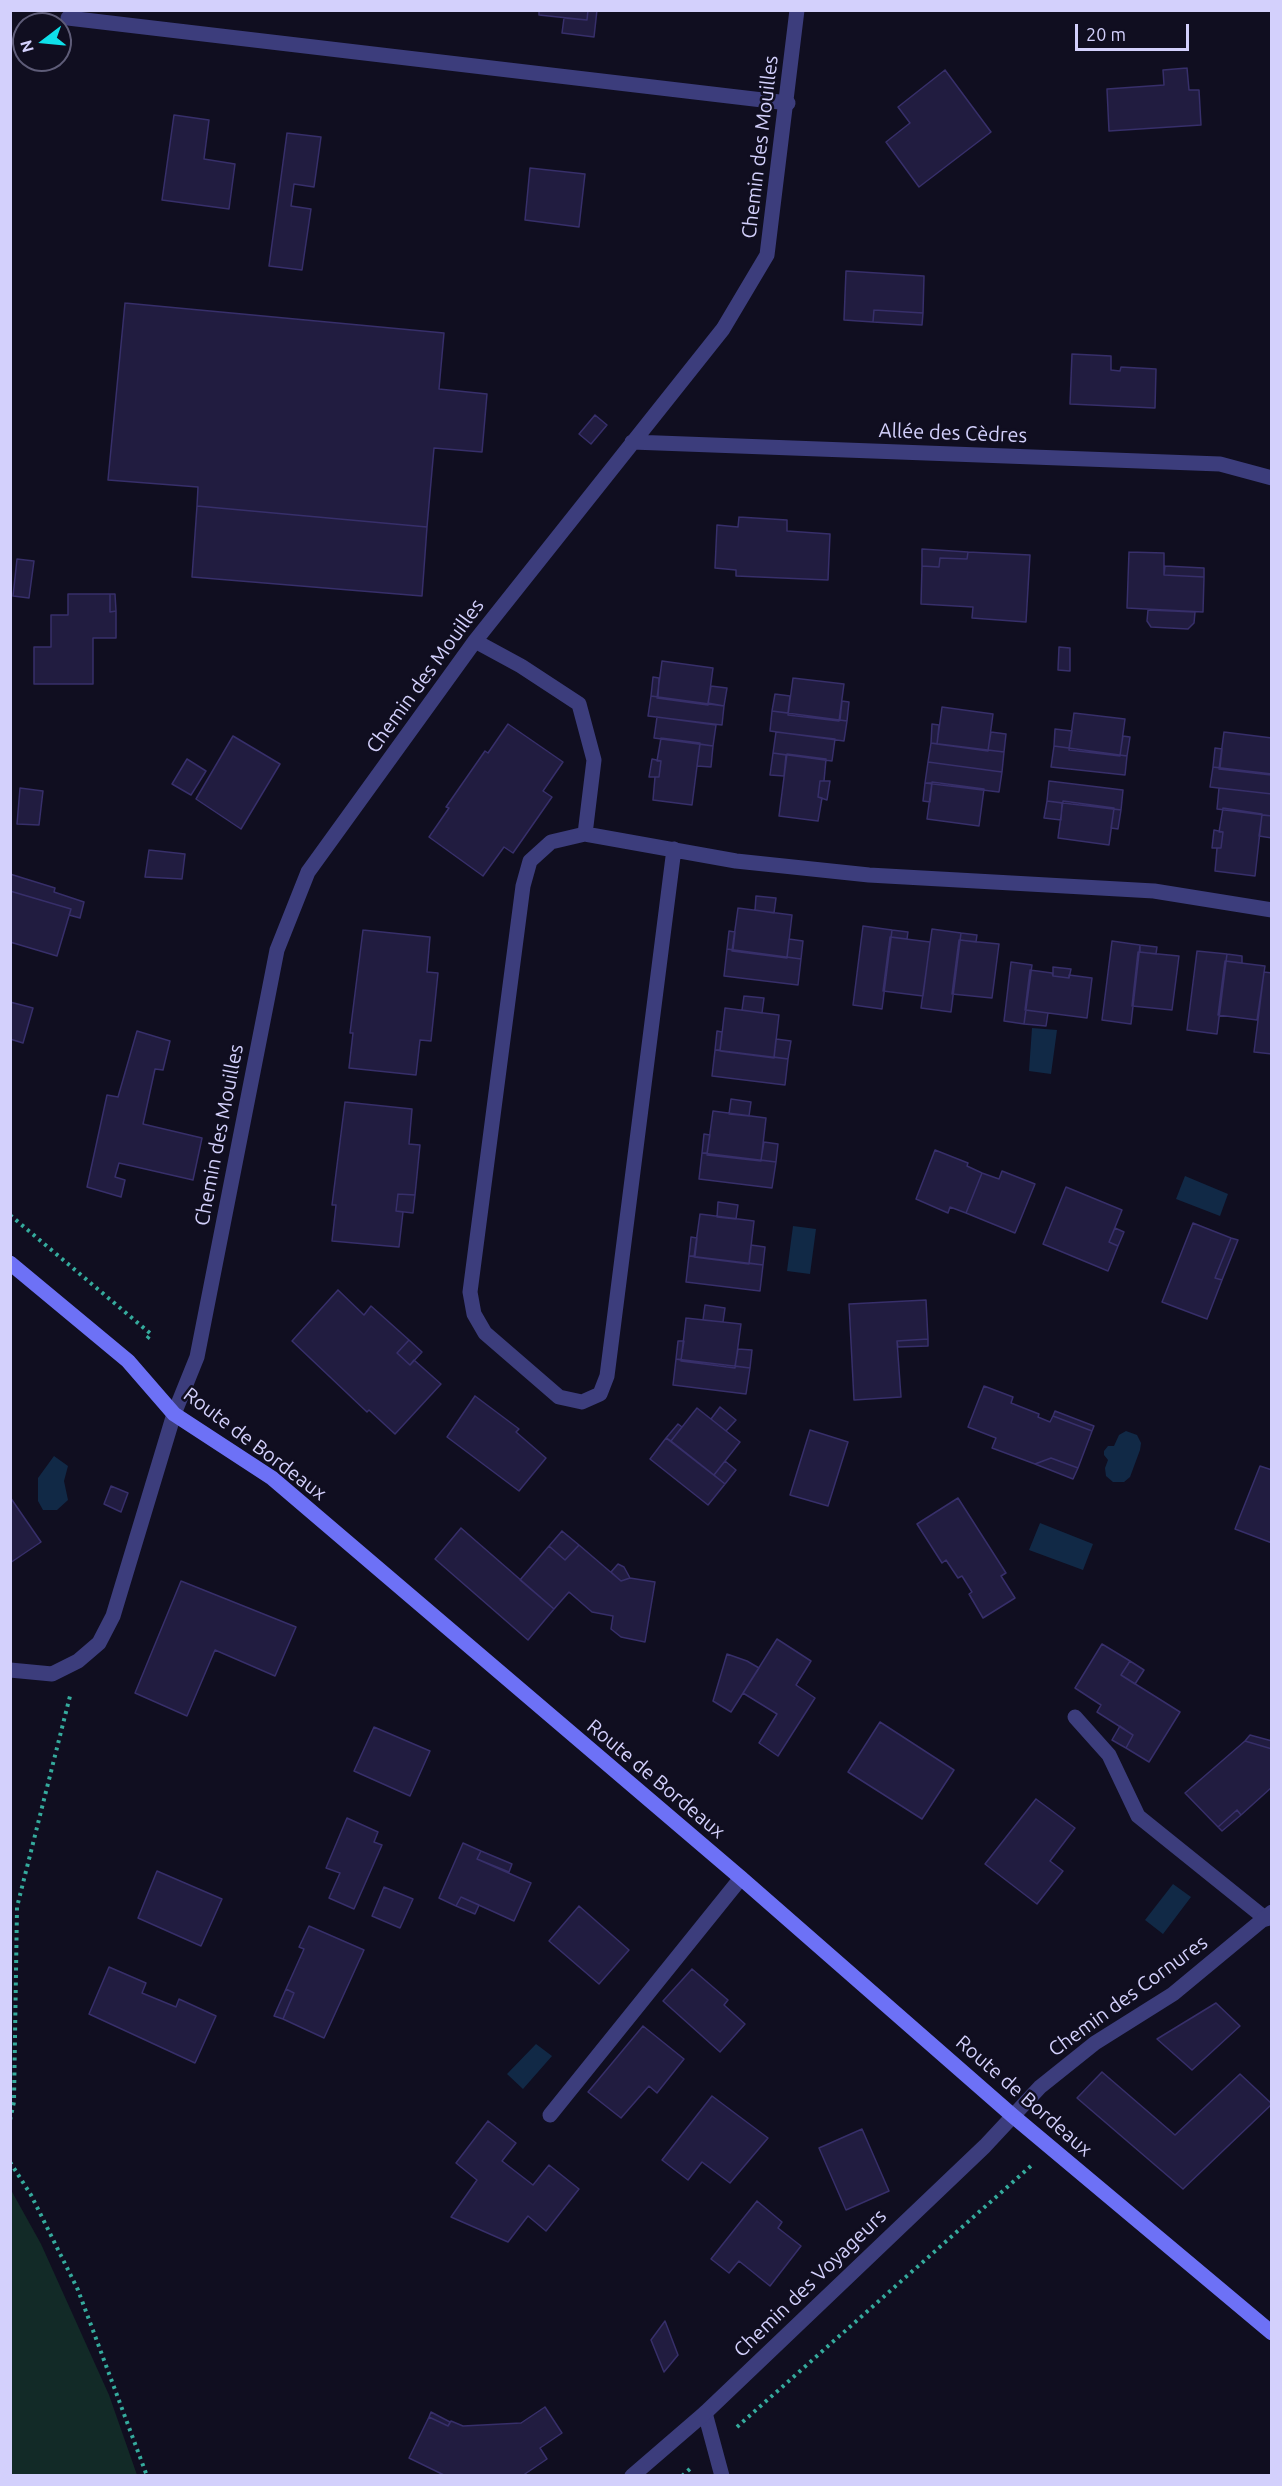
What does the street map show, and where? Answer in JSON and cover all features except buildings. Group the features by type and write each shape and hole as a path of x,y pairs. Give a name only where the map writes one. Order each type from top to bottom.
{"main road":[{"name":"Route de Bordeaux","path":"10,1263 128,1361 174,1414 272,1478 741,1878 1013,2116 1272,2333"}],"street":[{"name":"Chemin des Mouilles","path":"10,1670 52,1674 78,1660 99,1643 113,1616 174,1414 197,1357 277,951 308,872 475,641 723,329 767,255 798,10"},
{"path":"72,18 788,103"},
{"name":"Allée des Cèdres","path":"632,442 1220,464 1272,478"},
{"path":"475,641 521,666 579,704 594,760 585,834"},
{"path":"674,849 607,1376 600,1394 582,1402 559,1397 485,1333 474,1314 470,1292 523,886 530,861 551,842 585,834 674,849 736,861 868,876 1154,891 1272,910"},
{"path":"1075,1717 1109,1755 1138,1816 1269,1915"},
{"path":"550,2115 741,1878"},
{"name":"Chemin des Cornures","path":"1013,2116 1040,2087 1095,2043 1173,1994 1269,1915"},
{"name":"Chemin des Voyageurs","path":"632,2475 705,2413 1013,2116"},
{"path":"705,2413 723,2475"}],"path":[{"path":"10,1215 151,1334 128,1361"},
{"path":"10,2120 14,2102 17,1907 78,1660"},
{"path":"682,2475 1052,2148"},
{"path":"10,2162 32,2195 78,2290 147,2475"}],"green space":[{"path":"11,2190 41,2244 109,2395 137,2475 11,2475"}],"water":[{"path":"1032,1028 1057,1030 1051,1074 1029,1071"},
{"path":"1185,1176 1228,1194 1220,1216 1176,1199"},
{"path":"793,1226 816,1229 810,1274 787,1271"},
{"path":"1126,1431 1137,1435 1141,1443 1140,1450 1130,1477 1124,1482 1113,1482 1106,1476 1105,1468 1108,1460 1104,1451 1108,1446 1114,1446 1119,1435"},
{"path":"54,1456 68,1466 64,1481 68,1500 57,1510 43,1510 38,1501 38,1478"},
{"path":"1040,1523 1093,1544 1083,1570 1029,1550"},
{"path":"1173,1884 1191,1897 1163,1934 1145,1920"},
{"path":"536,2044 552,2056 523,2089 507,2074"}]}
